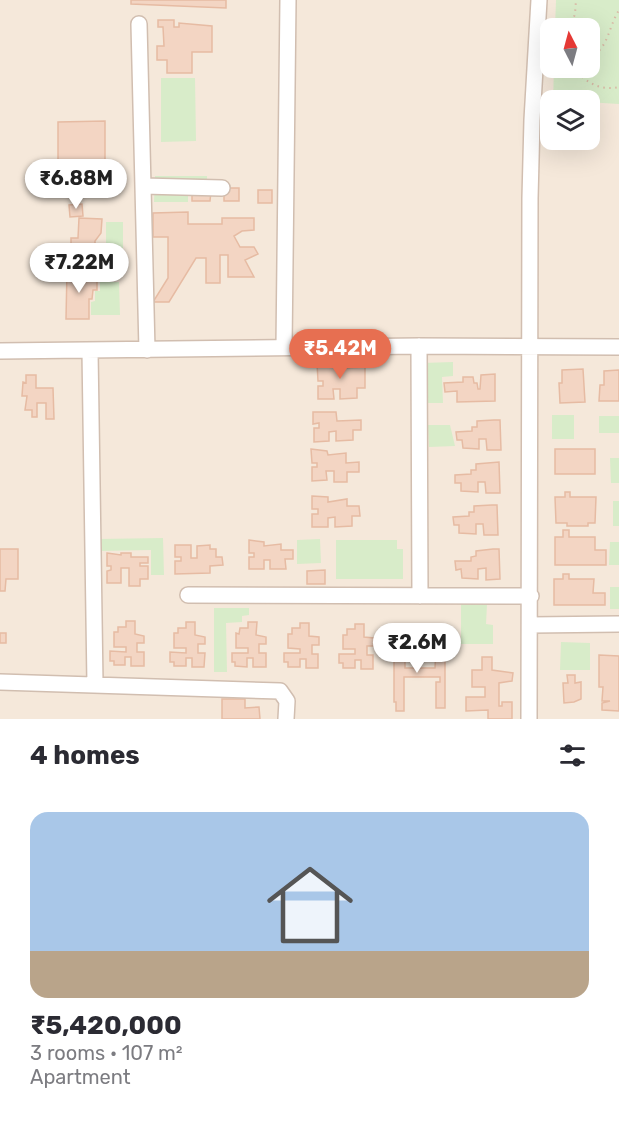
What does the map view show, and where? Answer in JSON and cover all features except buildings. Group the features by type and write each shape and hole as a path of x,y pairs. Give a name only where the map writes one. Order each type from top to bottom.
{"street":[{"path":"284,347 288,0"},
{"path":"529,719 531,596 529,345 532,120 539,0"},
{"path":"139,24 147,350"},
{"path":"143,186 222,188"},
{"path":"0,351 529,345 619,347"},
{"path":"419,346 420,596"},
{"path":"90,351 95,684"},
{"path":"188,595 531,596"},
{"path":"531,625 619,624"},
{"path":"0,682 280,691 287,701 286,719"}],"path":[{"path":"574,18 576,0"},
{"path":"600,50 607,40 619,10"},
{"path":"584,78 605,89 619,87"}],"shaded area":[{"path":"0,0 619,0 619,719 0,719"}],"green space":[{"path":"556,0 619,0 619,104 600,103 600,90 553,90 554,78 600,78 600,18 555,18"},
{"path":"161,78 195,78 196,141 161,142"},
{"path":"155,176 207,176 207,187 188,187 188,202 154,202"},
{"path":"106,222 123,222 123,253 106,254"},
{"path":"100,282 119,282 120,315 91,315 91,302 95,301 95,291 100,291"},
{"path":"453,362 453,376 442,377 443,403 423,403 422,363"},
{"path":"552,415 574,415 574,439 552,439"},
{"path":"599,416 619,416 619,433 599,433"},
{"path":"428,425 450,425 455,446 429,447"},
{"path":"610,458 619,458 619,483 611,483"},
{"path":"613,501 619,501 619,526 613,526"},
{"path":"163,538 164,575 151,575 151,550 98,551 98,539"},
{"path":"320,539 321,563 297,564 297,540"},
{"path":"336,540 397,540 397,549 403,549 403,579 336,579"},
{"path":"610,542 619,542 619,565 609,565"},
{"path":"610,587 619,587 619,609 610,609"},
{"path":"461,604 487,604 486,624 493,625 493,644 461,644"},
{"path":"214,608 249,608 249,615 242,616 242,622 226,623 227,672 214,672"},
{"path":"561,642 590,643 590,670 560,670"}]}
